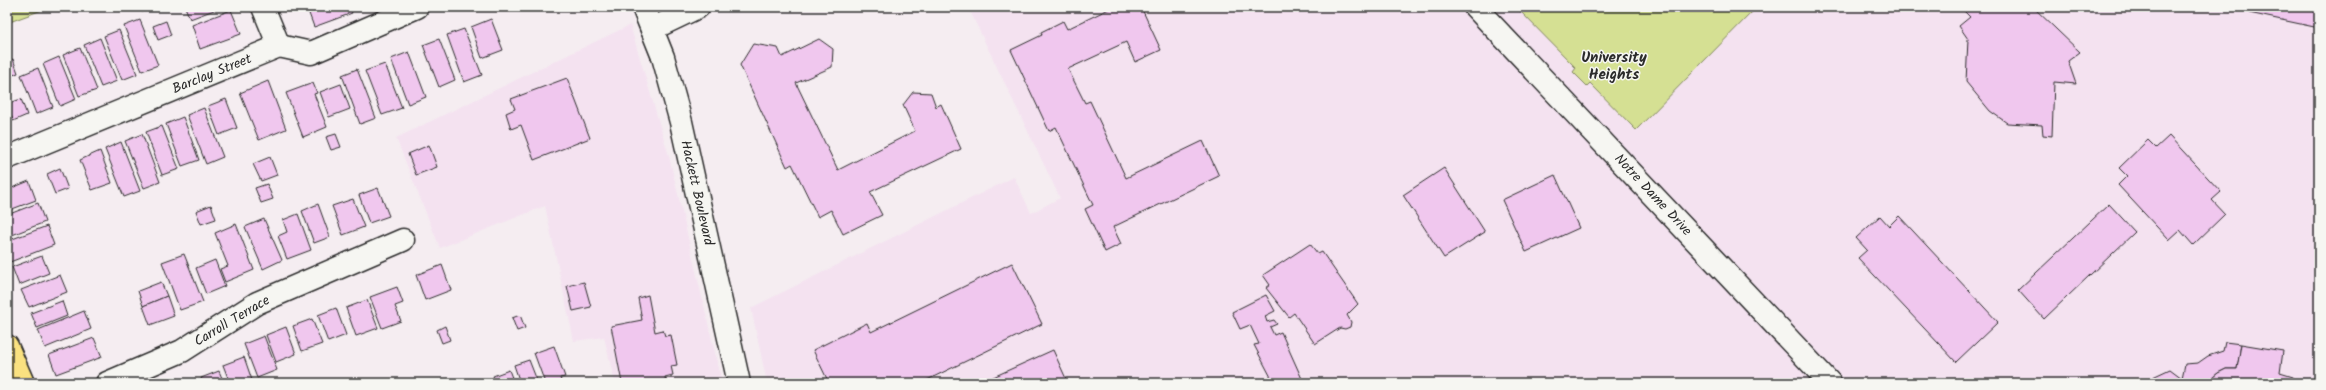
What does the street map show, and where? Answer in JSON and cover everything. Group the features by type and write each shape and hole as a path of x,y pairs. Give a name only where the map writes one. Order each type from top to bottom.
{"main road":[{"path":"7,346 23,383"}],"street":[{"path":"263,7 279,46 311,53 417,7"},
{"name":"Hackett Boulevard","path":"643,7 663,57 681,122 739,383"},
{"path":"652,29 698,7"},
{"name":"Notre Dame Drive","path":"1476,7 1830,383"},
{"name":"Barclay Street","path":"7,158 279,46"},
{"name":"Carroll Terrace","path":"107,383 182,351 257,303 403,240"}],"shaded area":[{"path":"968,7 2319,7 2319,383 767,383 751,308 1014,177 1031,213 1060,198"},
{"path":"630,25 669,156 722,383 615,383 604,337 574,341 545,206 440,248 396,138"}],"green space":[{"path":"7,7 50,7 7,23"},
{"path":"1516,7 1757,7 1636,130 1590,83 1587,86 1573,72 1576,68"}],"building":[{"path":"140,7 154,7 142,12"},
{"path":"185,7 222,7 190,19"},
{"path":"350,7 352,13 314,27 307,8"},
{"path":"1113,7 1141,7 1161,50 1135,62 1126,42 1068,69 1085,103 1090,101 1126,178 1203,141 1219,176 1113,227 1121,244 1105,252 1085,209 1093,205 1056,127 1049,131 1011,50 1042,35 1041,32 1063,21 1067,29"},
{"path":"1960,7 2033,7 2080,52 2068,61 2076,84 2054,82 2052,136 2043,135 2042,125 2007,123 1990,111 1966,82 1968,39 1959,26 1970,17"},
{"path":"2250,7 2319,7 2319,28 2249,13"},
{"path":"231,10 241,34 200,49 192,25"},
{"path":"491,19 503,50 482,58 471,27"},
{"path":"140,20 158,65 142,71 124,26"},
{"path":"166,21 171,35 158,40 153,26"},
{"path":"464,29 482,75 464,82 447,35"},
{"path":"119,30 137,74 122,80 104,36"},
{"path":"100,38 117,81 101,87 84,45"},
{"path":"439,39 455,80 439,87 423,45"},
{"path":"819,39 833,49 832,67 796,83 838,170 915,131 903,105 913,92 931,93 936,107 941,104 961,149 870,192 882,215 843,234 831,210 818,217 792,164 787,167 740,65 753,44 778,48 782,57"},
{"path":"80,48 97,90 79,96 63,55"},
{"path":"409,52 426,97 408,104 391,59"},
{"path":"59,57 76,99 60,106 43,64"},
{"path":"13,59 18,73 8,77 7,61"},
{"path":"385,64 402,108 382,115 365,71"},
{"path":"38,68 53,107 36,114 21,75"},
{"path":"357,69 376,118 360,124 342,75"},
{"path":"567,78 590,138 534,160 521,125 511,129 506,113 515,109 511,99"},
{"path":"268,81 286,129 259,140 240,93"},
{"path":"313,83 317,93 314,94 327,127 303,137 286,93"},
{"path":"341,84 350,109 329,117 320,92"},
{"path":"21,99 27,115 13,121 7,104"},
{"path":"226,99 237,128 219,135 208,106"},
{"path":"204,108 223,157 206,164 187,115"},
{"path":"183,117 199,160 182,166 166,124"},
{"path":"162,126 179,169 162,175 146,132"},
{"path":"142,134 160,182 144,188 125,141"},
{"path":"336,134 341,147 331,150 326,137"},
{"path":"2169,136 2221,192 2212,200 2225,214 2193,245 2180,230 2169,240 2118,185 2127,176 2119,168 2148,140 2156,148"},
{"path":"121,142 140,191 124,197 105,149"},
{"path":"429,145 437,167 416,175 408,154"},
{"path":"100,151 112,183 92,190 80,160"},
{"path":"270,157 277,175 261,181 253,164"},
{"path":"60,168 68,189 55,194 47,174"},
{"path":"1444,168 1485,232 1444,258 1403,195"},
{"path":"1555,175 1579,228 1526,252 1502,200"},
{"path":"29,181 36,200 7,211 7,190"},
{"path":"267,184 273,199 261,203 255,188"},
{"path":"378,188 389,216 369,223 359,195"},
{"path":"353,199 364,227 343,235 332,206"},
{"path":"38,203 45,222 7,237 7,215"},
{"path":"318,204 330,237 314,243 302,211"},
{"path":"2109,204 2135,232 2044,319 2018,290"},
{"path":"211,205 216,219 201,224 196,211"},
{"path":"298,214 311,250 287,259 278,236 287,232 283,220"},
{"path":"1880,216 1889,226 1899,216 1998,322 1956,362 1858,258 1867,250 1856,238"},
{"path":"264,219 282,260 263,269 245,227"},
{"path":"236,224 254,270 225,282 220,269 228,266 215,233"},
{"path":"47,226 54,245 10,262 7,255 7,241"},
{"path":"1310,244 1318,254 1322,252 1358,304 1347,315 1351,322 1350,327 1345,329 1340,328 1315,344 1294,313 1289,317 1266,288 1270,285 1263,275"},
{"path":"184,254 203,302 180,310 162,262"},
{"path":"42,256 49,273 19,285 12,267"},
{"path":"215,260 225,286 206,294 196,268"},
{"path":"1012,263 1042,324 921,383 829,383 813,350 867,323 871,332"},
{"path":"442,265 451,290 425,300 416,275"},
{"path":"60,275 67,292 29,307 21,290"},
{"path":"161,282 167,296 143,306 138,291"},
{"path":"584,282 591,307 573,311 567,286"},
{"path":"397,287 403,303 395,306 401,321 382,328 370,297"},
{"path":"648,295 655,332 663,330 665,336 671,335 677,365 671,366 673,375 665,377 666,383 622,383 611,326 642,320 638,298"},
{"path":"1266,295 1275,311 1265,316 1267,322 1274,320 1277,324 1270,327 1274,335 1281,332 1303,381 1298,383 1274,383 1254,345 1259,344 1250,325 1240,329 1232,312"},
{"path":"167,296 174,316 150,325 143,306"},
{"path":"367,300 378,328 356,336 346,308"},
{"path":"62,301 67,316 37,328 31,313"},
{"path":"336,308 346,335 328,342 318,315"},
{"path":"84,311 91,329 45,348 38,330"},
{"path":"520,315 525,328 517,331 512,318"},
{"path":"312,319 322,344 302,351 293,326"},
{"path":"445,326 450,340 442,343 437,330"},
{"path":"286,327 296,354 276,362 266,335"},
{"path":"264,336 277,370 257,378 244,344"},
{"path":"94,338 102,357 56,374 49,355"},
{"path":"2225,342 2241,344 2237,369 2226,369 2218,373 2206,383 2140,383 2170,369 2182,378 2185,364 2198,363 2208,356 2223,351"},
{"path":"2241,344 2283,351 2280,373 2293,377 2299,383 2206,383 2218,373 2226,369 2237,369"},
{"path":"554,346 565,377 560,378 562,383 545,383 534,353"},
{"path":"1053,350 1068,383 980,383"},
{"path":"244,357 253,383 230,383 223,365"},
{"path":"529,360 538,383 520,383 514,365"},
{"path":"509,370 514,383 496,383 493,376"},
{"path":"219,371 224,383 203,383 201,378"}],"district":[{"name":"University Heights","path":"1614,66"}]}
